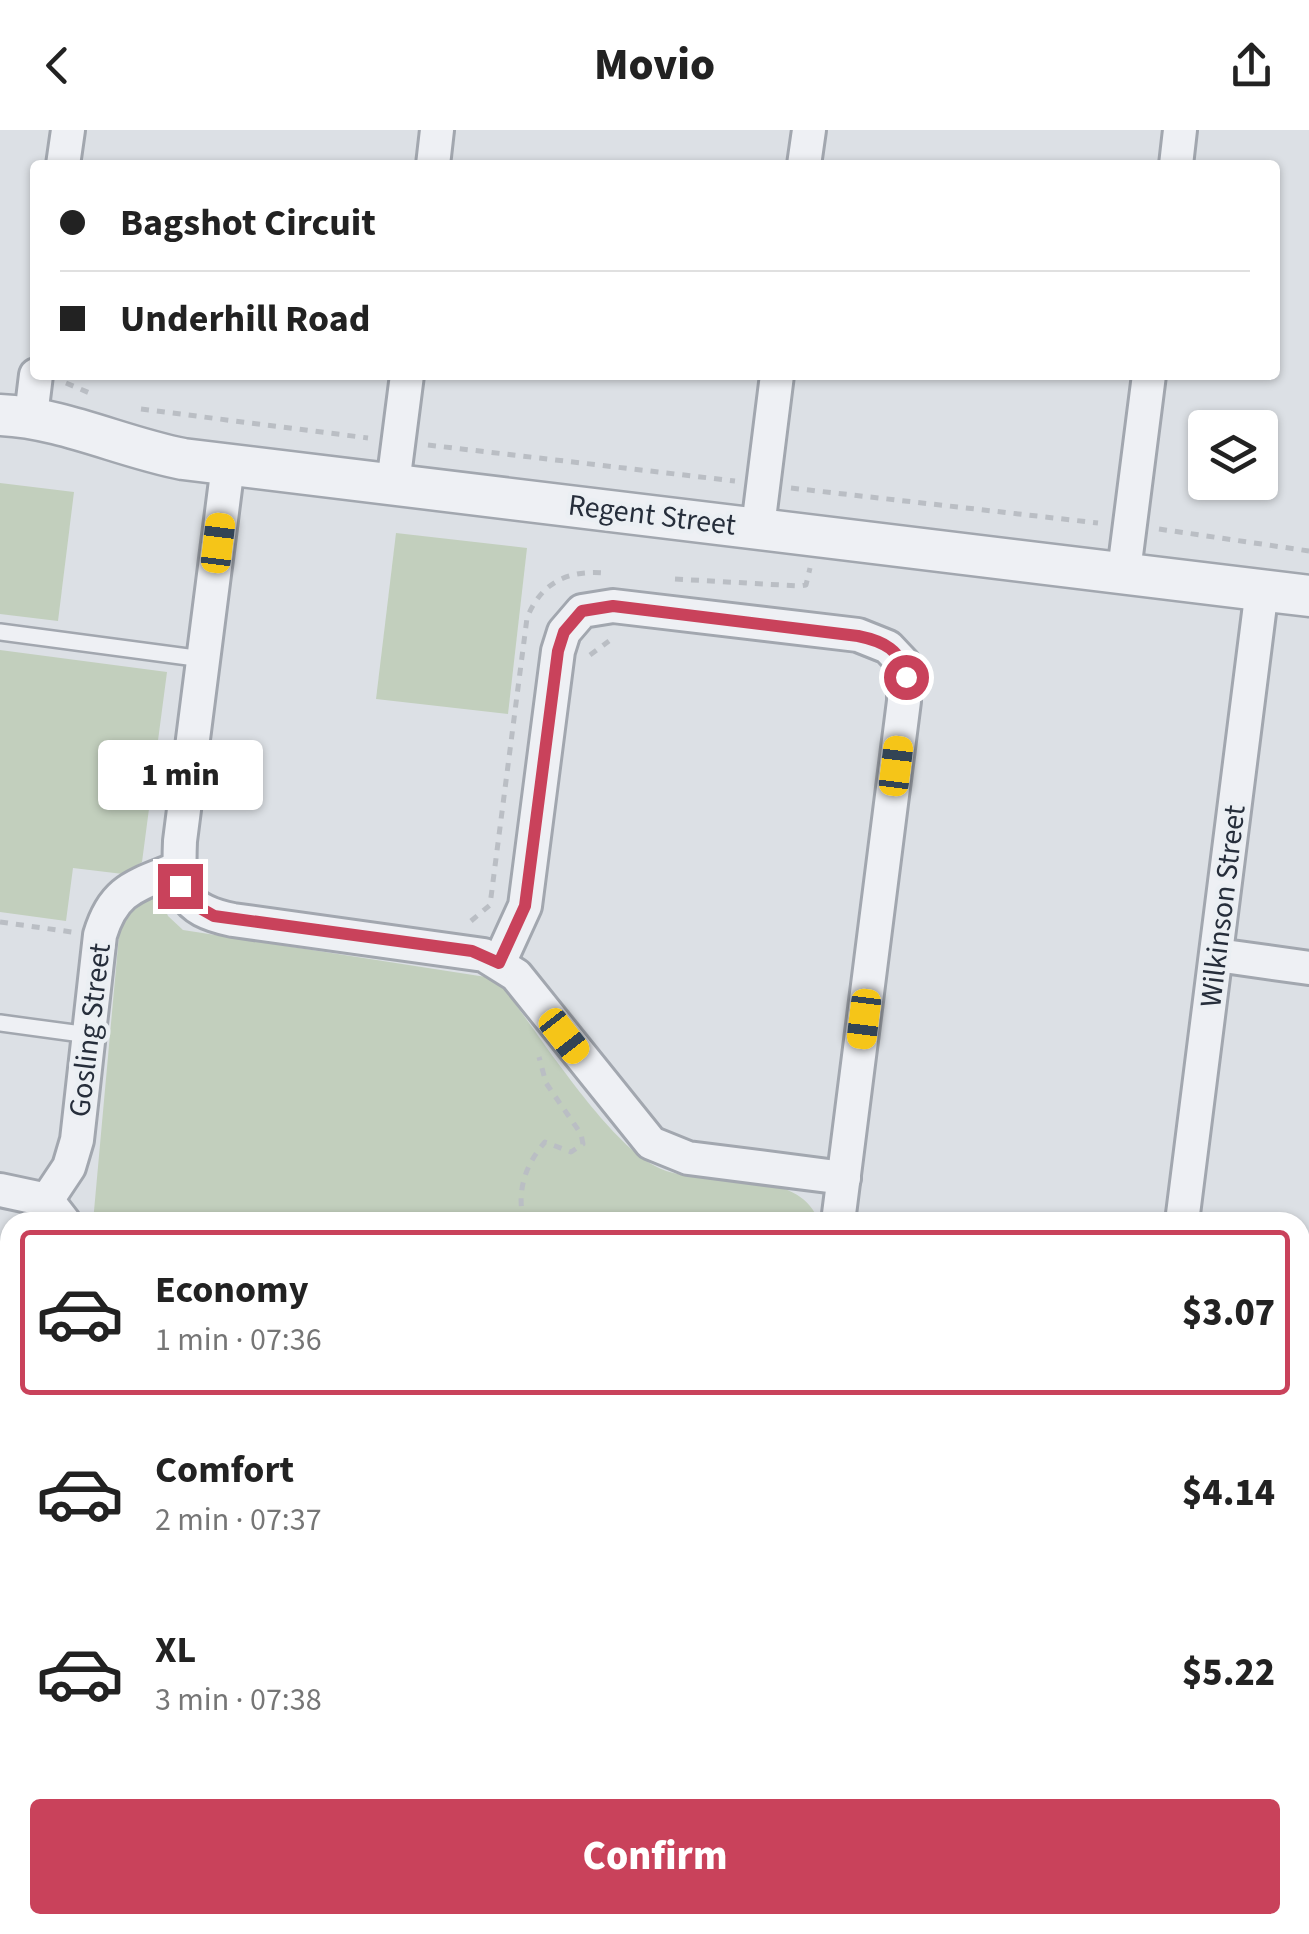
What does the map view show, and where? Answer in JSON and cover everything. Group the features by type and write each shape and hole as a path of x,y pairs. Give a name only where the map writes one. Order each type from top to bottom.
{"street":[{"path":"64,160 68,130"},
{"path":"434,160 437,130"},
{"path":"805,160 808,130"},
{"path":"1177,160 1180,130"},
{"path":"16,416 34,380"},
{"path":"393,484 406,380"},
{"path":"758,528 777,380"},
{"path":"1124,571 1148,380"},
{"name":"Regent Street","path":"16,416 64,423 138,450 228,464 1309,596"},
{"path":"228,464 179,868 184,895 214,916 468,950 499,963 516,974 651,1144 688,1158 844,1178"},
{"name":"Wilkinson Street","path":"1183,1212 1262,589"},
{"path":"499,963 525,906 558,651 572,619 582,611 602,606 858,636 888,647 904,664 904,701 839,1212"},
{"name":"Gosling Street","path":"55,1211 77,1140 100,935 108,906 126,890 179,868"},
{"path":"1217,955 1309,968"},
{"path":"0,1190 55,1211"}],"lane":[{"path":"0,632 204,660"},
{"path":"0,1024 89,1035"}],"path":[{"path":"69,384 101,398"},
{"path":"136,408 1097,523"},
{"path":"662,578 806,585 820,491"},
{"path":"1163,529 1309,550"},
{"path":"468,950 471,918 490,904 522,647 531,608 546,587 580,572 615,574"},
{"path":"522,647 591,655 610,640 627,642"},
{"path":"0,922 100,935"},
{"path":"523,1212 522,1192 532,1157 544,1142 570,1152 580,1149 583,1140 546,1082 536,1051"}],"green space":[{"path":"0,483 74,492 58,621 0,614"},
{"path":"396,533 527,548 508,714 376,699"},
{"path":"0,650 167,672 142,862 123,874 73,868 66,921 0,912"},
{"path":"160,898 168,916 183,930 486,977 505,990 595,1111 636,1153 675,1173 771,1185 791,1192 808,1203 813,1212 94,1212 121,913 138,901"}],"route":[{"path":"180,886 193,904 214,916 472,951 499,963 525,906 558,651 564,632 582,611 613,606 858,636 877,640 896,653 904,664 906,677"}]}
